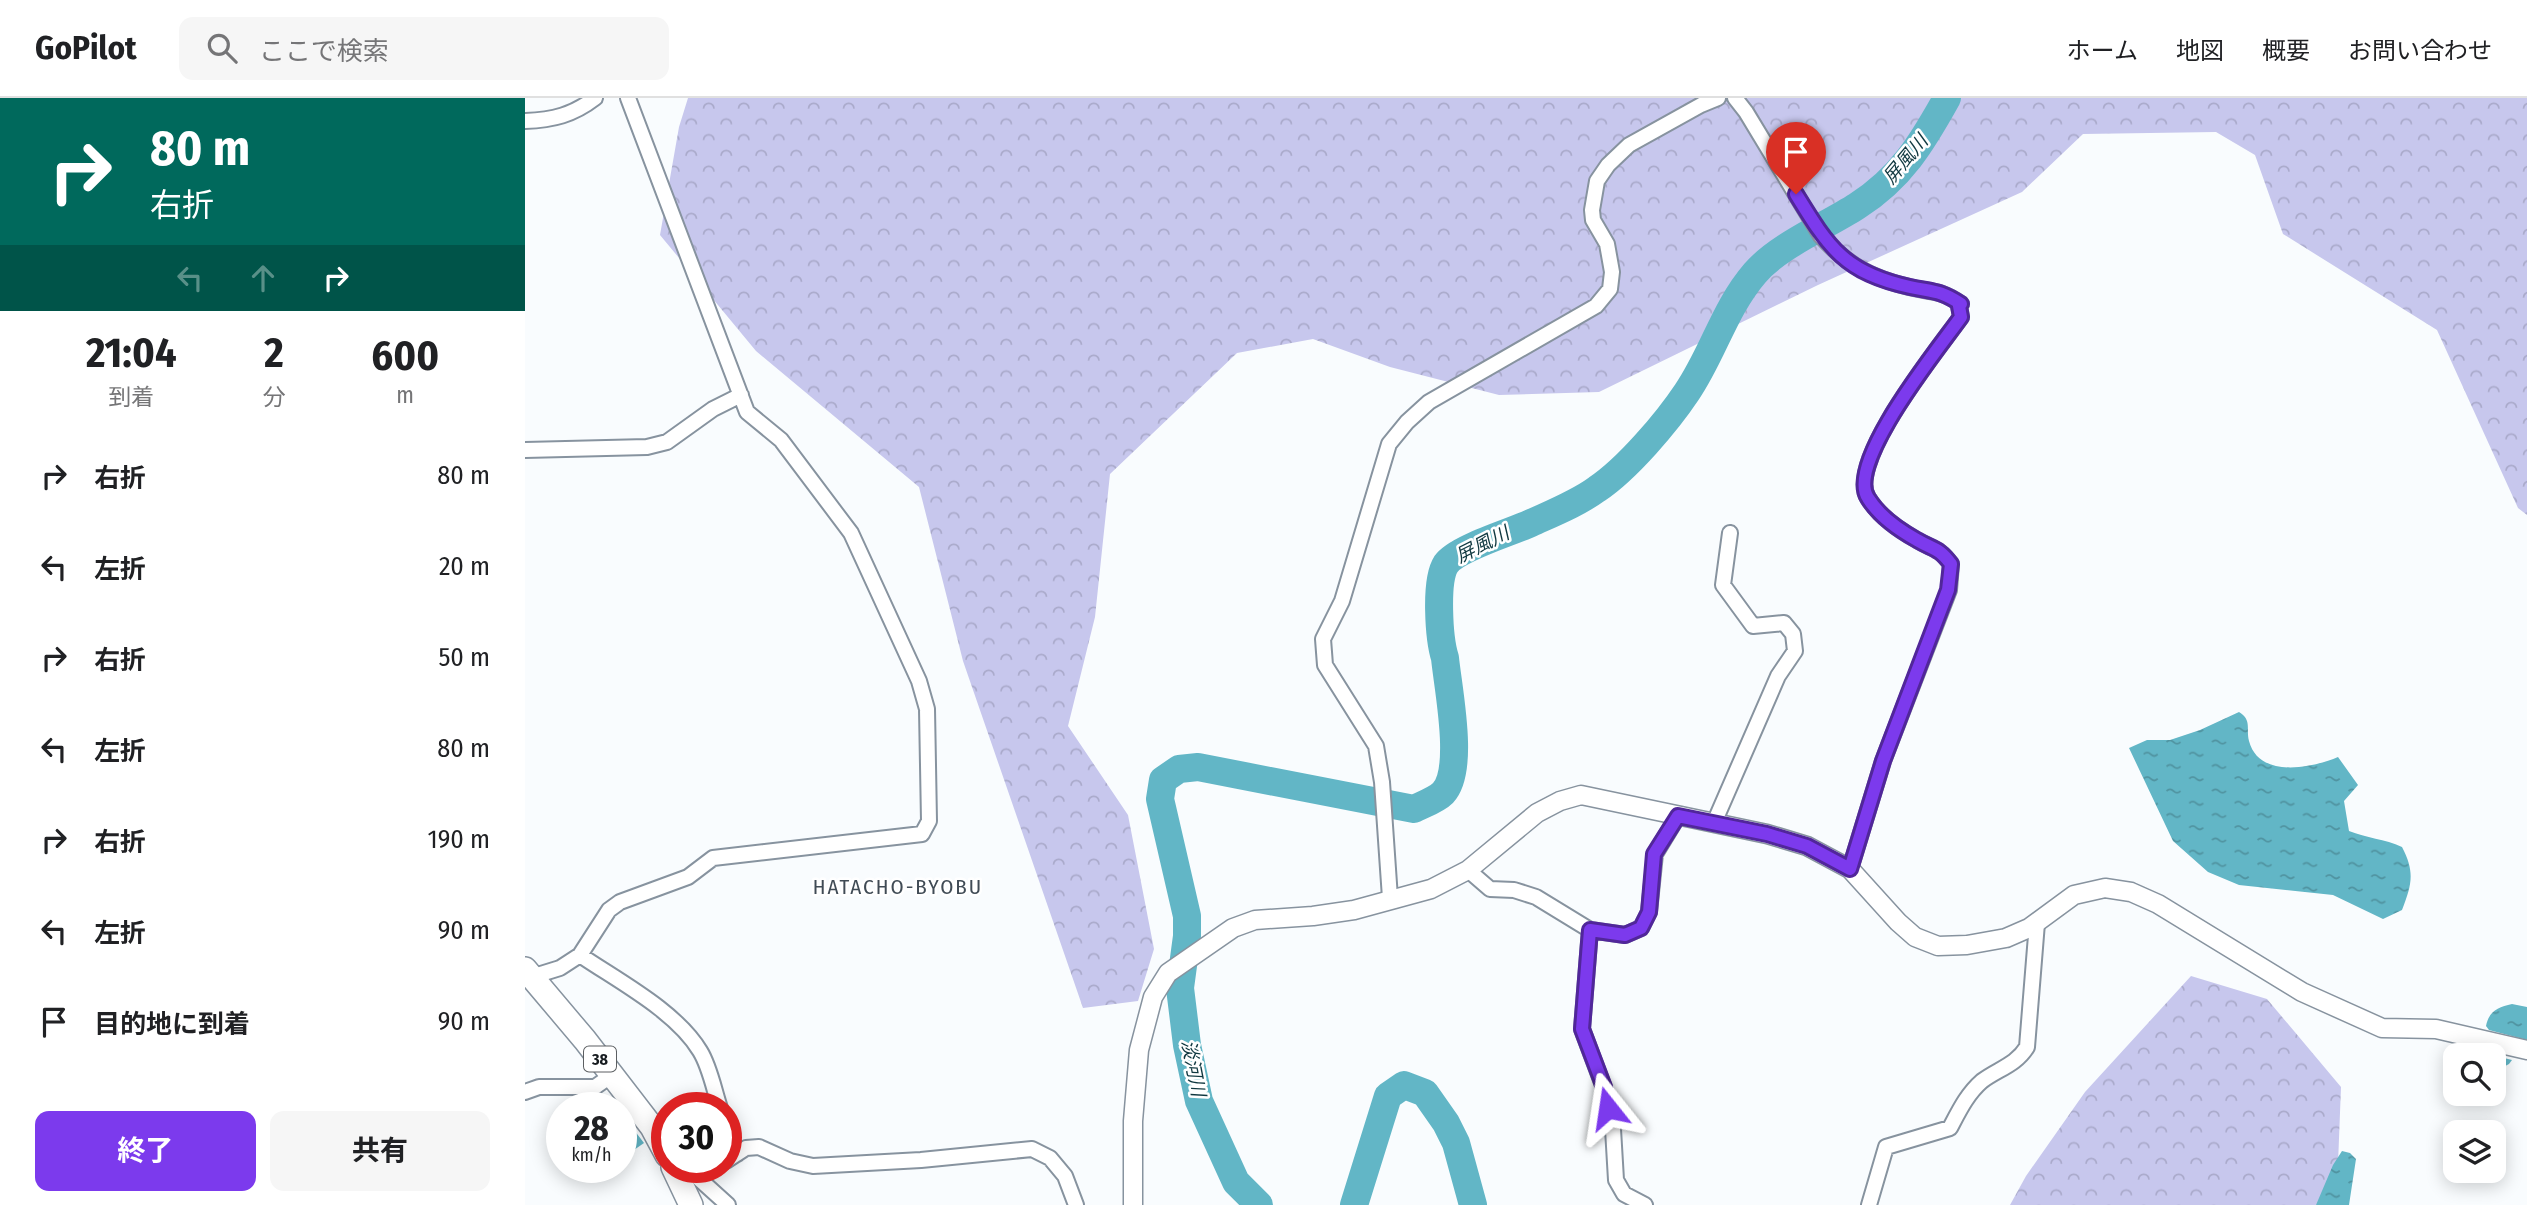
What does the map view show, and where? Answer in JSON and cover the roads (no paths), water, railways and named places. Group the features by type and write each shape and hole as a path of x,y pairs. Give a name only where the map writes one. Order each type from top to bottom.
{"main road":[{"name":"38","path":"528,973 585,1040 651,1126"},
{"name":"38","path":"680,1183 691,1205"}],"street":[{"path":"525,121 561,117 578,111 596,98"},
{"path":"528,973 560,968 580,955 609,910 620,902 688,877 713,858 922,834 929,821 927,709 919,681 851,533 781,440 747,412 628,98"},
{"path":"1390,898 1382,782 1376,746 1325,665 1323,639 1342,601 1389,444 1407,422 1429,402 1596,306 1610,289 1612,272 1607,244 1593,220 1591,210 1597,181 1608,165 1629,145 1718,98"},
{"path":"1735,98 1821,236 1831,247 1859,271 1909,287 1944,293 1961,304 1961,317 1889,417 1863,483 1867,497 1892,524 1918,541 1940,550 1951,564 1948,590 1883,761 1850,869"},
{"path":"525,450 647,447 667,442 713,408 741,395"},
{"path":"1714,823 1778,676 1795,651 1793,634 1784,623 1753,626 1723,585 1730,533"},
{"path":"1133,1205 1133,1121 1139,1050 1153,997 1168,973 1233,928 1255,920 1354,910 1390,898 1431,889 1468,870 1537,813 1560,801 1581,795 1807,846 1850,869 1915,937 1938,946 1967,945 2006,938 2037,923 2074,895 2105,888 2131,892 2158,904 2302,992 2382,1027 2436,1029 2527,1050"},
{"path":"1468,870 1490,889 1514,890 1536,897 1590,930 1625,935 1641,928 1649,912 1654,854 1678,816"},
{"path":"1869,1205 1886,1147 1949,1128 1966,1097 1983,1081 2020,1058 2027,1047 2037,923"},
{"path":"1590,930 1582,1029 1604,1087 1613,1129 1616,1180 1624,1194 1645,1205"},
{"path":"580,955 680,1026 701,1051 715,1092"},
{"path":"525,1092 539,1087 594,1087 612,1075"},
{"path":"742,1151 759,1147 790,1161 813,1166 921,1160 1031,1149 1050,1158 1065,1176 1076,1205"},
{"path":"705,1183 728,1205"}],"water":[{"path":"2239,712 2247,721 2249,741 2263,761 2275,766 2301,767 2338,757 2358,785 2344,801 2349,831 2402,847 2406,856 2411,878 2402,910 2383,919 2333,895 2239,885 2208,872 2173,841 2129,748 2147,740 2170,740"},
{"path":"2512,1004 2527,1007 2527,1040 2489,1030 2486,1026 2495,1010"},
{"path":"637,1134 644,1143 637,1148"},
{"path":"2342,1151 2350,1153 2356,1159 2349,1205 2316,1205 2333,1165"}],"waterway":[{"name":"屏風川","path":"1259,1205 1236,1182 1199,1101 1187,1045 1180,988 1187,916 1160,799 1163,780 1179,769 1198,767 1414,809 1443,793 1450,782 1454,748 1439,610 1440,583 1446,564 1473,546 1574,503 1621,470 1658,431 1687,392 1735,301 1755,273 1776,254 1857,206 1886,184 1919,145 1947,98"},
{"name":"淡河川","path":"1354,1205 1388,1096 1404,1085 1425,1093 1446,1123 1456,1143 1473,1205"}],"district":[{"name":"HATACHO-BYOBU","path":"898,887"}]}
